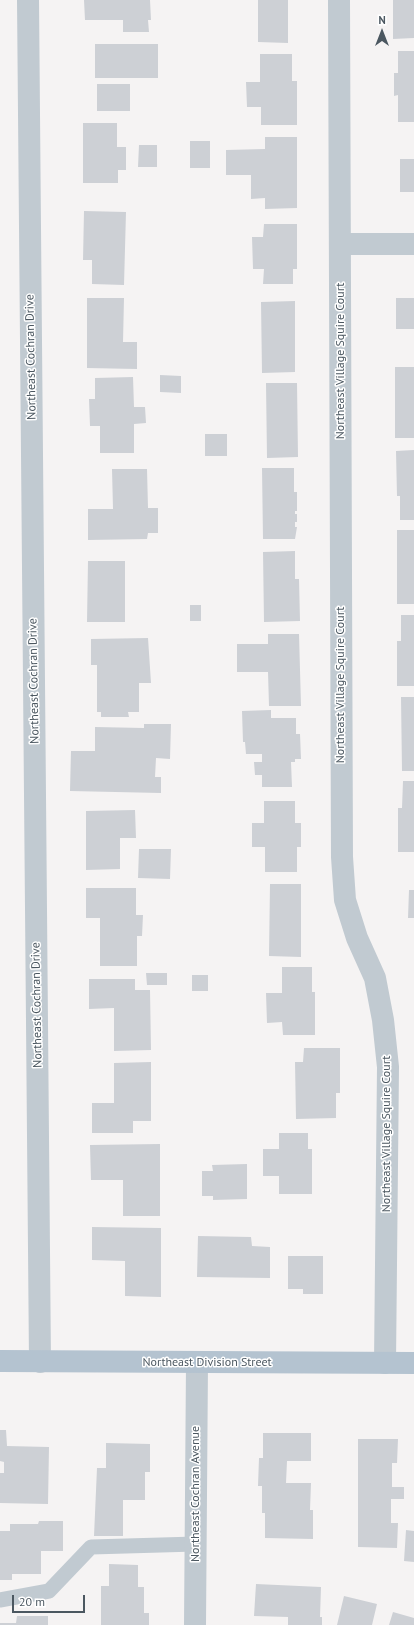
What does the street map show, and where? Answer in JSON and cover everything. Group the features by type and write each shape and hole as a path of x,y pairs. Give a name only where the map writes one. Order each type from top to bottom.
{"main road":[{"name":"Northeast Division Street","path":"0,1362 414,1363"}],"street":[{"name":"Northeast Cochran Drive","path":"28,0 40,1362"},
{"name":"Northeast Village Squire Court","path":"339,0 342,857 345,900 357,938 375,978 383,1020 388,1067 385,1363"},
{"path":"340,244 414,244"},
{"name":"Northeast Cochran Avenue","path":"195,1625 197,1363"}],"lane":[{"path":"0,1600 49,1591 91,1546 196,1544"}],"building":[{"path":"84,0 150,0 151,20 148,20 149,32 123,32 123,20 85,20"},
{"path":"258,0 288,0 288,43 258,42"},
{"path":"393,0 414,0 414,38 393,39"},
{"path":"95,44 158,44 158,78 95,78"},
{"path":"398,51 414,51 414,122 398,122 398,95 394,96 394,73 398,73"},
{"path":"260,54 292,54 292,81 297,81 297,125 261,125 261,107 247,107 246,82 260,82"},
{"path":"97,84 130,84 130,111 97,111"},
{"path":"83,123 117,123 117,147 126,147 126,170 118,170 118,183 83,183"},
{"path":"265,137 297,137 297,208 265,209 265,198 251,199 251,175 226,175 226,150 265,149"},
{"path":"190,141 210,141 210,168 190,168"},
{"path":"139,145 157,145 157,167 138,167"},
{"path":"400,159 414,159 414,192 400,192"},
{"path":"84,211 126,212 124,285 92,284 92,260 83,260"},
{"path":"264,224 297,224 297,269 293,269 293,284 263,284 264,269 253,269 252,237 263,237"},
{"path":"87,298 124,298 123,342 137,342 137,369 87,368"},
{"path":"396,298 414,298 414,329 396,329"},
{"path":"295,301 295,372 262,373 261,302"},
{"path":"395,367 414,367 414,438 395,438"},
{"path":"160,375 181,376 181,393 160,392"},
{"path":"133,377 134,407 145,407 146,423 134,424 134,453 100,453 100,426 90,426 89,399 95,399 95,378"},
{"path":"266,383 297,383 298,457 267,458"},
{"path":"205,434 227,434 227,456 205,456"},
{"path":"414,450 414,520 400,520 400,496 397,496 396,451"},
{"path":"262,468 294,468 294,492 297,492 297,511 295,511 295,514 297,514 297,522 295,522 295,527 297,527 295,539 263,539"},
{"path":"112,469 147,469 148,508 158,508 158,533 148,533 147,539 88,540 88,509 113,509"},
{"path":"397,530 414,530 414,604 397,604"},
{"path":"295,551 295,579 299,579 300,621 264,622 263,552"},
{"path":"88,561 125,561 125,622 87,622"},
{"path":"190,605 201,605 201,621 190,621"},
{"path":"401,615 414,615 414,686 397,686 397,641 401,641"},
{"path":"268,634 299,634 301,706 269,706 268,672 237,672 237,644 268,644"},
{"path":"148,638 151,683 139,683 139,712 128,712 129,717 101,717 101,712 97,712 97,665 91,665 91,639"},
{"path":"401,697 414,697 414,771 402,771"},
{"path":"271,710 271,718 296,718 296,734 300,734 301,759 295,759 295,762 291,762 292,787 262,787 262,775 255,775 254,762 262,762 262,754 246,754 245,742 243,742 242,711"},
{"path":"144,724 171,724 170,759 156,758 155,777 161,777 161,793 70,791 71,751 95,751 95,727 144,728"},
{"path":"403,781 414,781 414,852 398,852 398,808 402,808"},
{"path":"264,801 295,801 295,823 301,823 301,847 297,847 297,872 265,872 265,847 252,847 252,823 264,823"},
{"path":"135,810 136,838 120,838 120,869 86,870 86,811"},
{"path":"139,849 171,849 170,879 138,878"},
{"path":"270,884 301,884 301,957 269,956"},
{"path":"86,888 136,888 136,915 143,915 142,936 137,936 137,966 100,966 100,918 86,918"},
{"path":"409,890 414,890 414,918 408,918"},
{"path":"282,967 312,967 312,992 315,992 315,1035 283,1035 282,1022 267,1023 266,993 282,993"},
{"path":"146,973 167,973 167,985 147,985"},
{"path":"192,975 208,975 208,991 192,991"},
{"path":"89,979 135,979 135,990 150,990 151,1050 114,1051 114,1008 89,1009"},
{"path":"304,1048 340,1048 340,1093 336,1093 336,1118 296,1119 295,1062 303,1062"},
{"path":"151,1062 151,1121 133,1121 133,1133 92,1133 92,1103 114,1103 114,1063"},
{"path":"279,1133 308,1133 308,1149 312,1149 312,1194 279,1194 279,1176 263,1176 263,1149 279,1149"},
{"path":"160,1144 160,1216 123,1216 123,1180 91,1180 90,1145"},
{"path":"247,1164 247,1199 213,1200 213,1196 202,1196 202,1171 213,1171 212,1165"},
{"path":"92,1227 161,1228 161,1297 125,1296 125,1261 92,1260"},
{"path":"198,1236 251,1237 252,1246 270,1247 270,1278 197,1277"},
{"path":"288,1256 323,1256 323,1294 303,1294 303,1289 288,1289"},
{"path":"0,1430 6,1430 7,1446 49,1447 48,1504 0,1503 0,1473 4,1473 4,1462 0,1461"},
{"path":"263,1433 311,1433 311,1461 287,1461 286,1483 311,1483 310,1510 313,1510 313,1539 265,1538 265,1513 262,1513 262,1486 258,1486 259,1458 263,1458"},
{"path":"358,1439 398,1439 397,1463 392,1463 392,1487 404,1487 404,1499 391,1499 391,1523 398,1523 397,1548 358,1547"},
{"path":"106,1443 150,1444 150,1472 145,1472 145,1500 123,1500 123,1536 94,1536 97,1468 106,1468"},
{"path":"39,1521 63,1521 63,1551 41,1551 41,1574 12,1574 12,1580 0,1580 0,1531 10,1531 10,1524 38,1524"},
{"path":"406,1530 414,1531 414,1562 404,1561"},
{"path":"109,1564 138,1565 138,1587 144,1587 144,1613 149,1613 149,1625 101,1625 101,1586 109,1586"},
{"path":"256,1584 321,1587 320,1617 322,1617 322,1625 288,1625 288,1617 254,1616"},
{"path":"344,1596 377,1604 372,1625 337,1625"},
{"path":"393,1612 414,1618 414,1625 389,1625"},
{"path":"17,1616 48,1616 48,1625 0,1625 0,1623 16,1623"}]}
